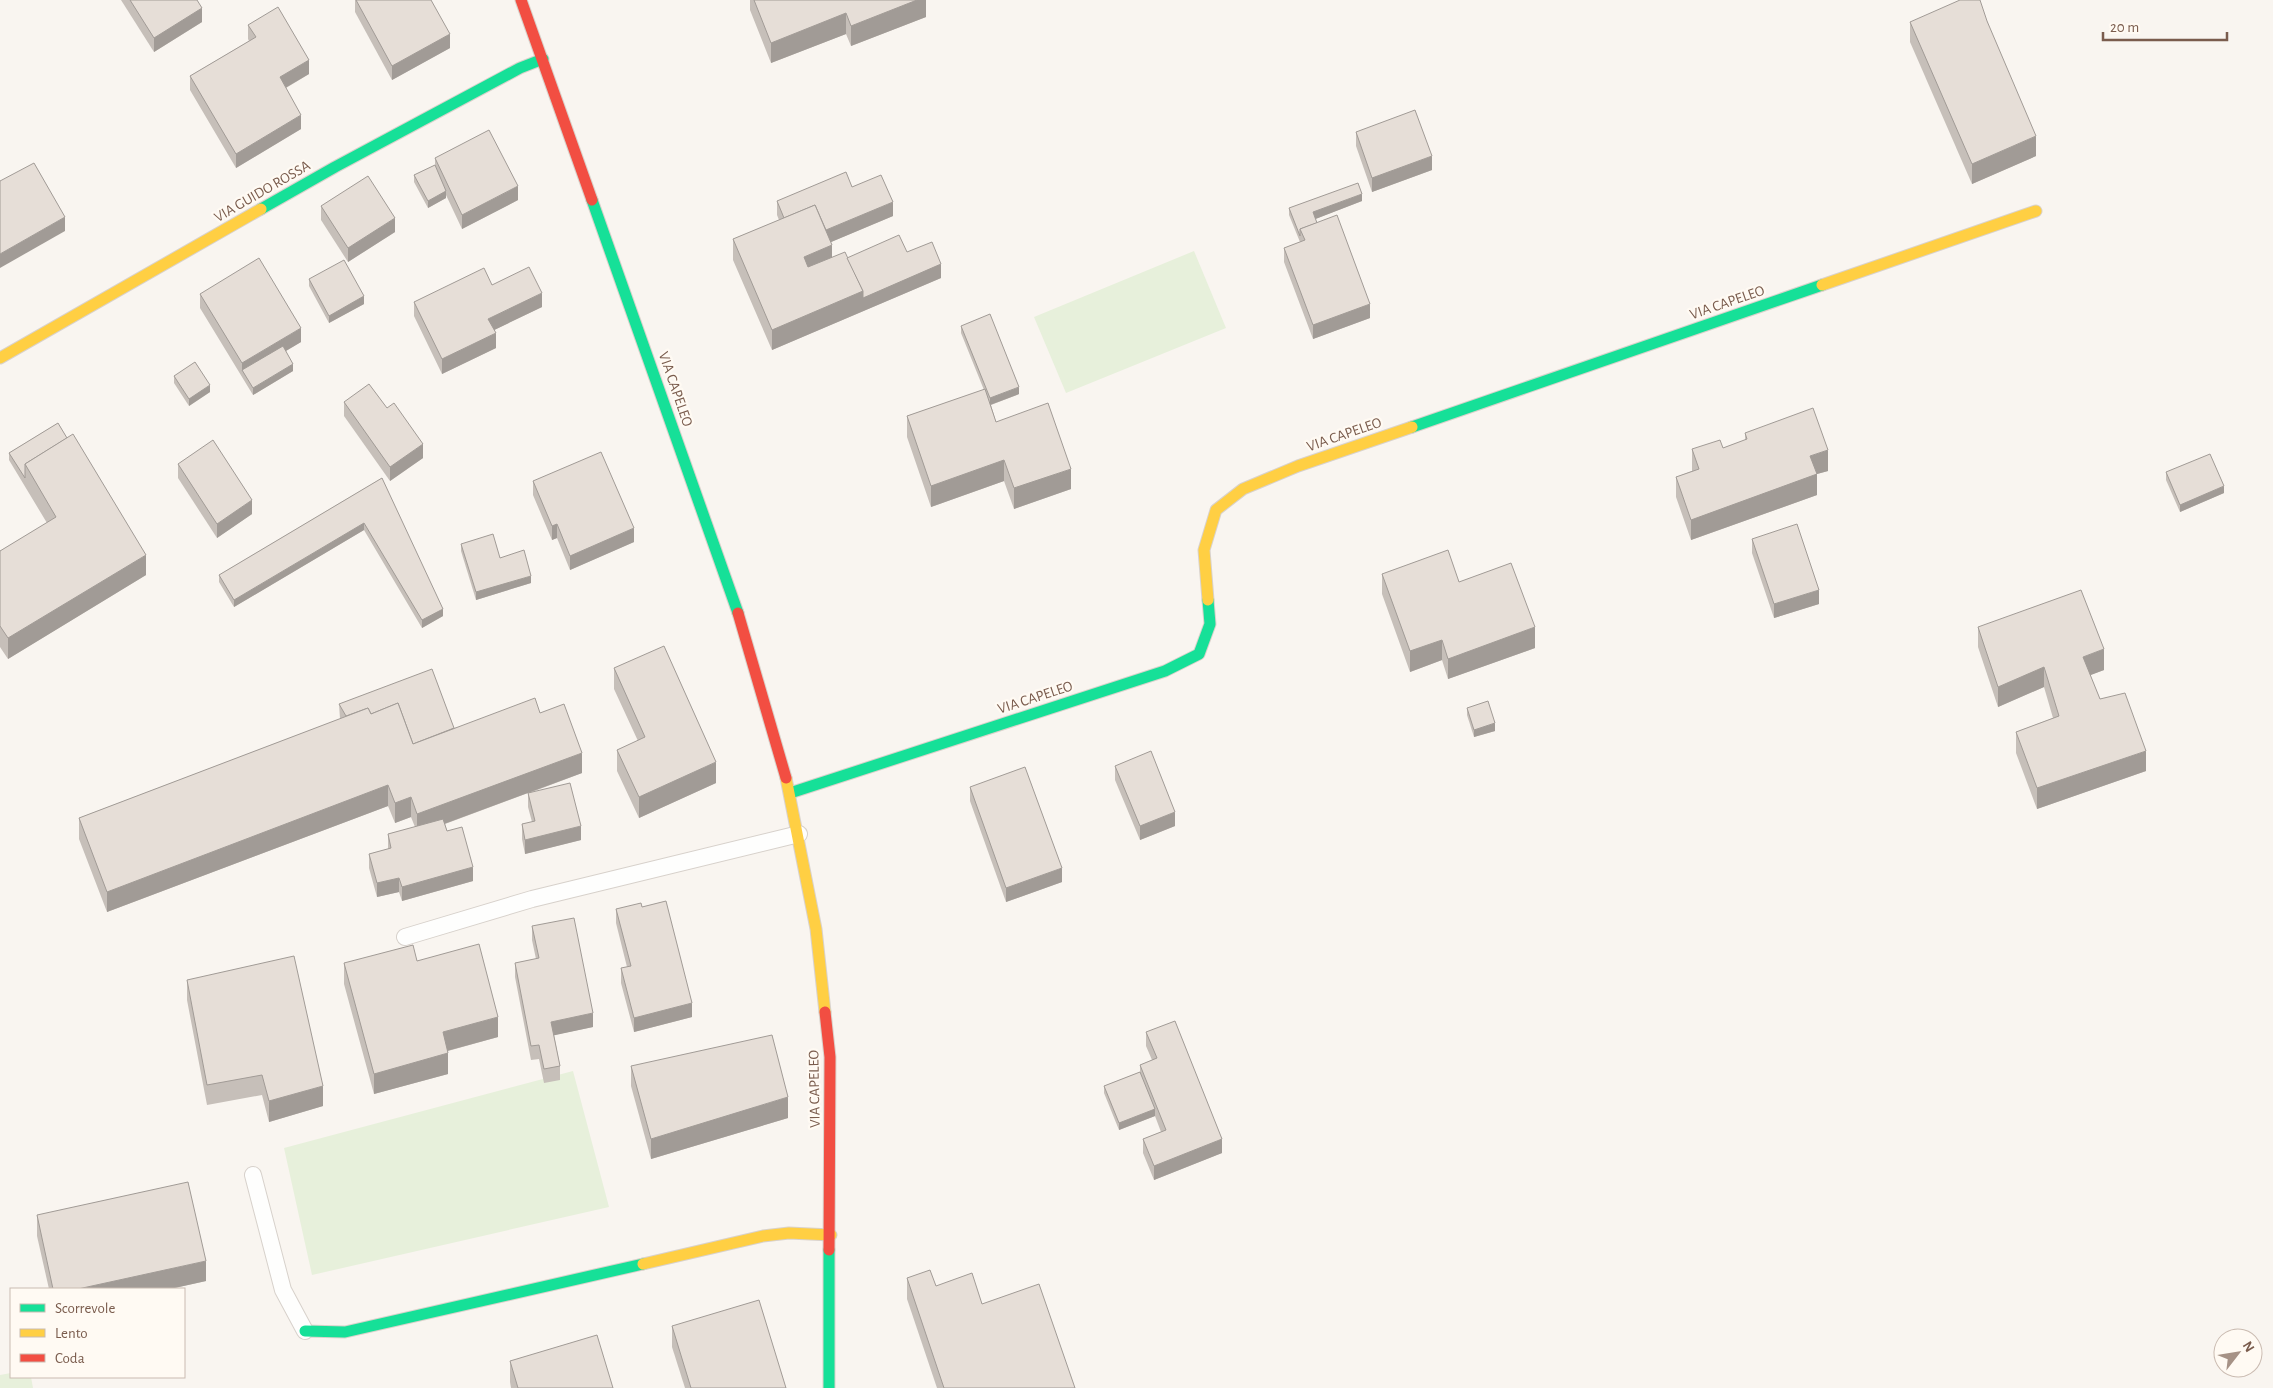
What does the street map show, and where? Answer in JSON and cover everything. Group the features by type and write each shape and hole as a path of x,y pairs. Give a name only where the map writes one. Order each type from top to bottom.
{"street":[{"name":"VIA CAPELEO","path":"521,0 737,610 790,793 816,929 830,1057 831,1235 829,1388"},
{"name":"VIA GUIDO ROSSA","path":"0,358 336,167 520,68 543,59"},
{"name":"VIA CAPELEO","path":"790,793 1165,671 1199,654 1210,624 1204,550 1216,510 1243,489 1298,466 2036,212"},
{"path":"304,1332 344,1332 763,1236 789,1234 831,1235"}],"lane":[{"path":"405,937 532,899 799,834"},
{"path":"254,1176 284,1290 304,1332"}],"green space":[{"path":"1194,251 1226,328 1066,393 1034,317"},
{"path":"573,1071 609,1207 312,1275 284,1148"},
{"path":"10,1373 10,1378 31,1378 33,1388 0,1388 0,1375"}],"building":[{"path":"130,0 197,0 202,8 154,38"},
{"path":"356,0 431,0 450,34 392,66"},
{"path":"754,0 917,0 851,26 846,13 771,43"},
{"path":"1960,0 1980,0 1987,21 2036,136 1972,164 1910,22"},
{"path":"278,7 309,60 280,77 301,115 236,154 190,76 256,37 248,25"},
{"path":"1415,110 1432,156 1372,178 1356,132"},
{"path":"489,130 518,186 462,215 435,158"},
{"path":"34,163 65,217 0,254 0,181"},
{"path":"435,165 446,191 428,201 414,175"},
{"path":"846,172 852,187 881,175 893,202 826,230 815,205 784,218 777,201"},
{"path":"368,176 395,218 348,248 321,206"},
{"path":"1358,183 1362,194 1313,212 1317,223 1300,229 1300,236 1289,208"},
{"path":"815,205 832,245 804,257 808,267 845,252 863,291 772,330 733,239"},
{"path":"1337,215 1370,304 1313,325 1284,248 1305,240 1300,229"},
{"path":"899,235 907,252 932,242 941,264 863,298 863,291 847,258"},
{"path":"259,258 301,328 242,363 200,294"},
{"path":"344,260 364,296 329,316 309,279"},
{"path":"529,267 542,293 488,319 496,333 442,359 414,302 484,268 492,285"},
{"path":"990,314 1019,387 990,398 961,326"},
{"path":"283,346 293,364 253,388 242,370"},
{"path":"195,362 210,385 189,399 174,376"},
{"path":"369,384 387,408 394,403 423,444 390,467 344,402"},
{"path":"985,389 996,422 1048,403 1071,469 1014,488 1004,460 931,486 907,416"},
{"path":"1813,408 1828,450 1810,456 1817,474 1691,520 1676,477 1699,469 1692,449 1720,440 1723,448 1747,439 1745,433"},
{"path":"58,423 67,438 25,464 25,478 9,453"},
{"path":"73,434 146,555 8,638 0,626 0,551 56,517 25,464"},
{"path":"213,440 252,500 217,524 178,464"},
{"path":"601,452 634,528 570,556 557,524 552,526 533,481"},
{"path":"2210,454 2224,486 2180,505 2166,472"},
{"path":"382,478 443,609 422,620 364,523 234,600 219,575"},
{"path":"1797,524 1819,590 1774,604 1752,539"},
{"path":"493,534 500,558 524,550 531,576 476,592 461,544"},
{"path":"1448,550 1459,582 1511,563 1535,627 1448,659 1442,640 1410,651 1382,574"},
{"path":"2081,590 2104,649 2083,657 2100,699 2125,693 2146,751 2037,788 2016,732 2059,716 2044,667 1998,687 1978,627"},
{"path":"664,646 716,762 639,797 617,750 645,737 614,668"},
{"path":"432,669 454,728 413,744 398,703 371,714 368,708 346,716 339,704"},
{"path":"535,698 540,713 564,704 582,753 417,814 411,797 395,803 388,785 107,892 79,818 368,708 371,714 398,703 413,744"},
{"path":"1488,701 1495,723 1474,730 1467,708"},
{"path":"1151,751 1175,812 1140,826 1115,766"},
{"path":"1025,767 1062,868 1006,888 970,787"},
{"path":"570,783 581,826 525,840 522,824 535,821 528,793"},
{"path":"443,819 447,831 462,827 473,867 402,887 399,878 377,883 369,854 391,848 388,834"},
{"path":"666,901 692,1003 634,1018 621,968 631,966 616,909 641,903 642,907"},
{"path":"574,918 593,1013 551,1022 560,1066 544,1069 539,1045 531,1046 515,963 539,958 532,926"},
{"path":"479,944 498,1017 443,1032 448,1053 374,1074 344,963 413,945 417,961"},
{"path":"294,956 323,1086 269,1101 262,1075 207,1085 187,980"},
{"path":"1175,1021 1222,1139 1154,1166 1143,1139 1166,1130 1140,1065 1157,1058 1146,1032"},
{"path":"772,1035 788,1097 651,1139 631,1066"},
{"path":"1140,1072 1155,1109 1119,1123 1104,1086"},
{"path":"188,1182 206,1261 83,1288 53,1288 37,1215"},
{"path":"930,1270 936,1286 972,1273 982,1304 1039,1284 1075,1388 944,1388 907,1278"},
{"path":"759,1300 786,1388 691,1388 672,1326"},
{"path":"597,1335 613,1388 518,1388 510,1361"}],"traffic: fast":[{"path":"261,209 335,167 520,68 543,59"},
{"path":"592,200 738,613"},
{"path":"1412,427 1822,285"},
{"path":"790,793 1165,671 1199,654 1210,624 1208,600"},
{"path":"829,1250 829,1388"},
{"path":"305,1331 345,1332 643,1264"}],"traffic: slow":[{"path":"0,358 261,209"},
{"path":"1822,285 2036,211"},
{"path":"1208,600 1204,550 1216,510 1243,489 1298,466 1412,427"},
{"path":"786,778 816,929 825,1012"},
{"path":"643,1264 763,1236 789,1233 831,1235"}],"traffic: jam":[{"path":"521,0 592,200"},
{"path":"738,613 786,778"},
{"path":"825,1012 830,1057 829,1250"}]}
